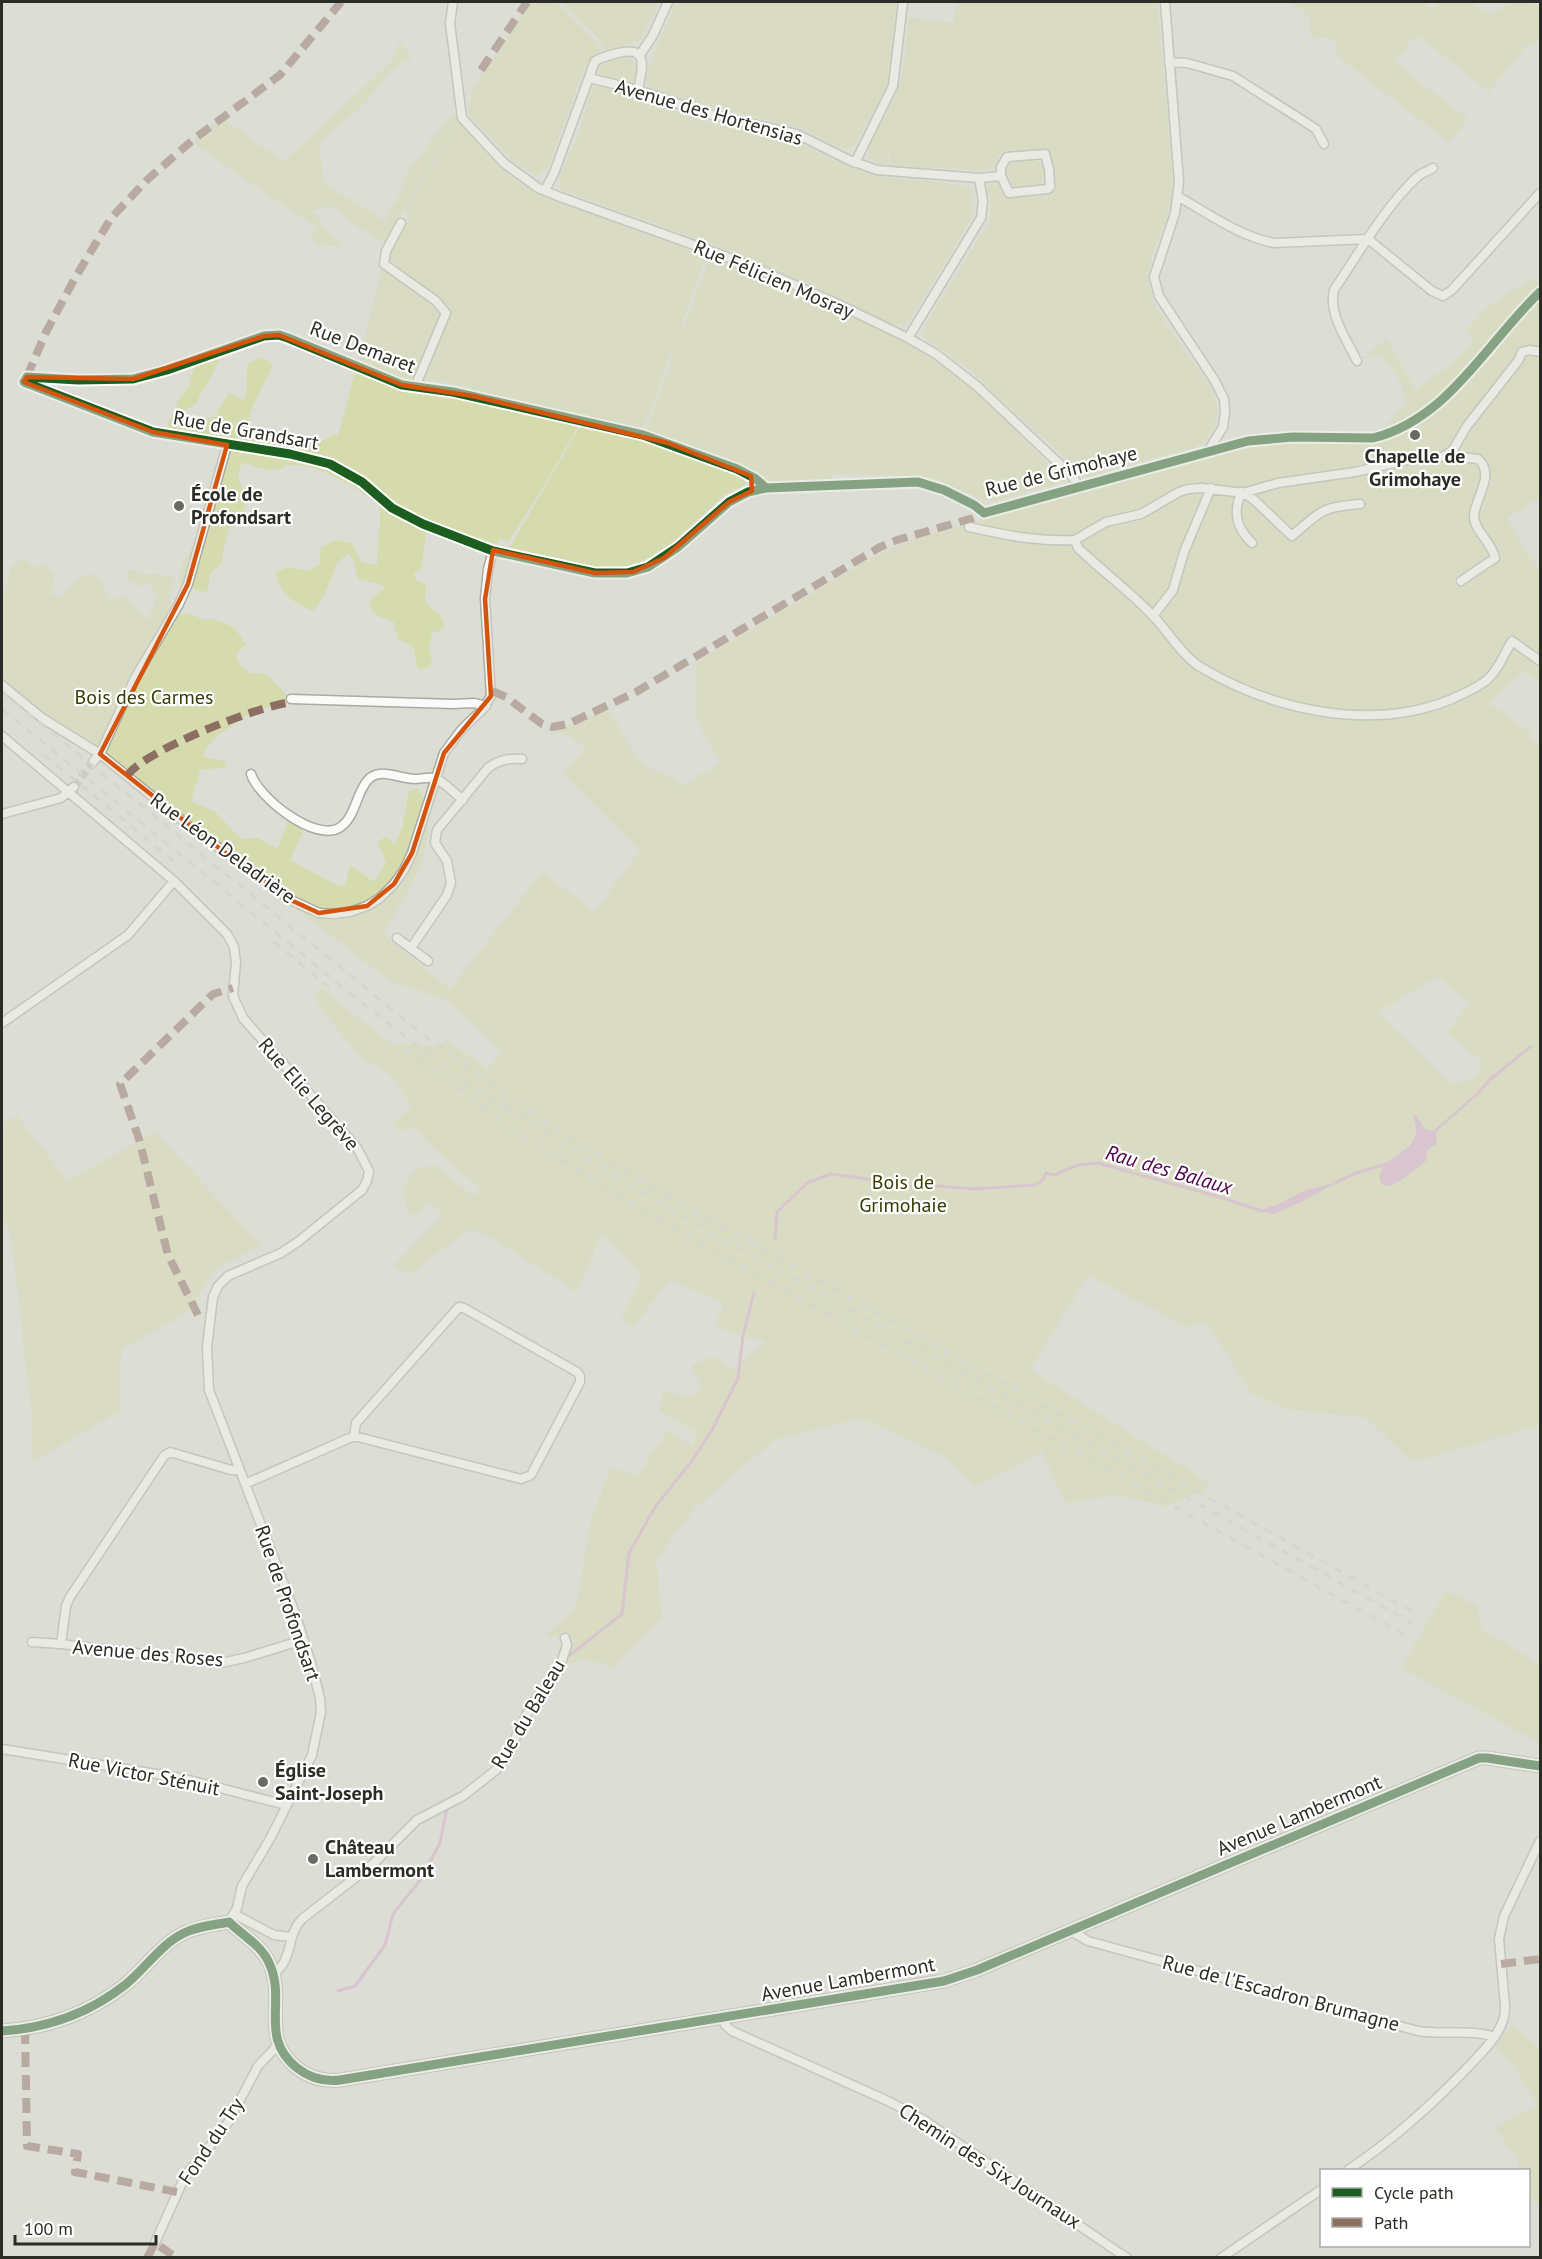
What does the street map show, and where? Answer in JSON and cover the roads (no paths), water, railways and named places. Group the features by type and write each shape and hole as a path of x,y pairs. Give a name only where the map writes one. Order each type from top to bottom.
{"street":[{"name":"Rue Félicien Mosray","path":"453,2 450,23 462,118 504,163 538,188 747,264 909,338 936,354 977,386 1063,467 1080,487"},
{"path":"638,90 642,62 640,55 653,35 668,2"},
{"path":"855,163 893,86 897,71 903,2"},
{"path":"1165,2 1179,182 1175,213 1154,277 1159,296 1220,390 1225,412 1223,427 1208,451"},
{"path":"589,78 593,64 599,58 630,51 640,55"},
{"path":"1169,62 1188,63 1233,76 1316,129 1324,144"},
{"name":"Avenue des Hortensias","path":"545,190 589,78 638,90 694,111 797,134 855,163 877,170 979,178 1001,176"},
{"path":"1045,153 1050,187 1009,193 1001,176 1001,167 1006,158 1045,153"},
{"path":"1357,361 1335,314 1331,300 1334,290 1368,239 1419,176 1433,168"},
{"path":"909,338 981,219 983,201 979,178"},
{"path":"1177,196 1247,235 1266,242 1368,239 1432,291 1443,296 1457,285 1540,192"},
{"path":"401,223 386,251 384,264 436,301 446,313 415,387"},
{"name":"Rue de Grimohaye","path":"493,550 595,573 618,574 648,567 664,558 729,502 752,491 766,488 918,482 944,489 984,513 1234,444 1293,437 1373,438 1410,425 1429,411 1453,389 1540,292"},
{"name":"Rue Demaret","path":"29,377 78,380 133,379 167,370 268,335 288,338 402,385 462,393 638,434 711,458 751,476 766,488"},
{"path":"1443,456 1453,450 1467,426 1518,361 1522,352 1530,350 1540,352"},
{"name":"Rue de Grandsart","path":"29,377 26,377 24,382 27,384 75,400 136,426 174,436 256,448 330,464 363,482 397,511 423,524 493,550"},
{"path":"1223,427 1234,444"},
{"path":"93,762 100,754 136,676 178,606 188,584 226,445"},
{"path":"1252,543 1242,533 1237,516 1237,502 1243,493 1278,483 1356,472 1407,460 1443,456 1478,459 1483,462 1485,481 1474,515 1479,530 1489,541 1495,558 1461,581"},
{"path":"751,476 752,491"},
{"path":"1153,615 1173,590 1184,552 1211,488"},
{"path":"969,527 1022,539 1054,542 1075,540 1106,522 1147,511 1188,489 1211,488 1243,493 1253,499 1292,536 1321,511 1335,506 1360,504"},
{"path":"1075,540 1078,548 1153,615 1200,667 1253,692 1279,701 1321,712 1363,715 1417,710 1439,704 1486,681 1497,668 1512,640 1540,662"},
{"path":"291,699 474,703 486,706 492,691 485,587 493,550"},
{"name":"Rue Léon Deladrière","path":"2,685 42,718 100,754 190,826 293,901 319,913 334,915 367,906 380,898 394,884 412,853 434,778 444,753 486,706"},
{"name":"Rue Elie Legrève","path":"2,736 72,790 79,801 174,881 227,934 234,947 236,962 233,996 243,1018 357,1148 369,1171 362,1190 344,1205 281,1253 228,1276 218,1286 213,1297 207,1347 209,1390 256,1514"},
{"path":"411,948 447,895 452,883 447,861 435,843 437,830 488,768 511,758 522,759"},
{"path":"251,774 258,788 277,806 303,823 325,831 334,830 344,824 365,783 372,776 382,774 411,779 434,778 463,800"},
{"path":"2,814 61,798 72,790"},
{"path":"2,1023 129,935 174,881"},
{"path":"397,938 428,961"},
{"path":"245,1484 354,1436 521,1479 526,1478 531,1475 580,1382 580,1376 577,1372 495,1325 459,1307 357,1423 354,1436"},
{"name":"Avenue des Roses","path":"61,1644 68,1602 167,1453 175,1453 231,1470 239,1470"},
{"name":"Rue de Profondsart","path":"231,1918 242,1886 312,1755 321,1712 319,1692 285,1584 256,1514"},
{"name":"Rue du Baleau","path":"273,1974 280,1970 287,1957 291,1937 295,1927 302,1919 373,1864 417,1820 463,1796 496,1770 507,1755 531,1706 558,1672 567,1644 565,1638"},
{"name":"Avenue des Roses","path":"32,1642 221,1663 303,1640"},
{"name":"Rue Victor Sténuit","path":"2,1749 182,1778 286,1805"},
{"name":"Avenue Lambermont","path":"278,2045 288,2060 301,2071 316,2079 340,2080 944,1981 977,1970 1071,1931 1479,1758 1540,1766"},
{"path":"1349,2169 1421,2112 1463,2072 1495,2037 1505,2016 1500,1929 1540,1841"},
{"path":"2,2031 48,2025 84,2011 127,1983 181,1934 195,1929 231,1918 274,1935 291,1937"},
{"path":"231,1918 264,1954 273,1974 274,2021 278,2045"},
{"name":"Rue de l'Escadron Brumagne","path":"1071,1931 1088,1941 1418,2031 1495,2037"},
{"name":"Chemin des Six Journaux","path":"723,2018 728,2029 890,2102 924,2120 1127,2258"},
{"name":"Fond du Try","path":"154,2243 185,2176 225,2127 258,2066 278,2045"},
{"path":"1221,2258 1320,2190"}],"waterway":[{"name":"Rau des Balaux","path":"1433,1133 1491,1079 1531,1046"},
{"name":"Rau des Balaux","path":"775,1238 777,1212 807,1183 830,1174 900,1186 975,1189 1035,1185 1043,1180 1046,1173 1054,1175 1078,1165 1098,1163 1262,1211"},
{"name":"Rau des Balaux","path":"1337,1182 1356,1173 1387,1164"},
{"path":"565,1659 622,1614 629,1553 655,1507 692,1461 712,1430 738,1378 743,1336 754,1293"},
{"path":"503,1767 515,1751 524,1729"},
{"path":"471,1794 485,1784"},
{"path":"338,1991 355,1986 385,1945 393,1914 421,1879 440,1843 447,1808"}],"tunnel":[{"path":"74,787 93,762"}],"railway":[{"path":"2,692 421,1033 517,1103 586,1148 673,1199 1417,1614"},
{"path":"2,709 357,999 510,1115"},
{"path":"44,755 181,867"},
{"path":"274,942 330,988"},
{"path":"405,1048 500,1120 632,1205 1405,1635"},
{"path":"505,1105 582,1156 702,1227 1412,1623"}],"place":[{"name":"Chapelle de Grimohaye","path":"1415,435"},
{"name":"École de Profondsart","path":"179,506"},
{"name":"Église Saint-Joseph","path":"263,1782"},
{"name":"Château Lambermont","path":"313,1859"}],"park label":[{"name":"Bois des Carmes","path":"144,697"},
{"name":"Bois de Grimohaie","path":"903,1194"}]}
